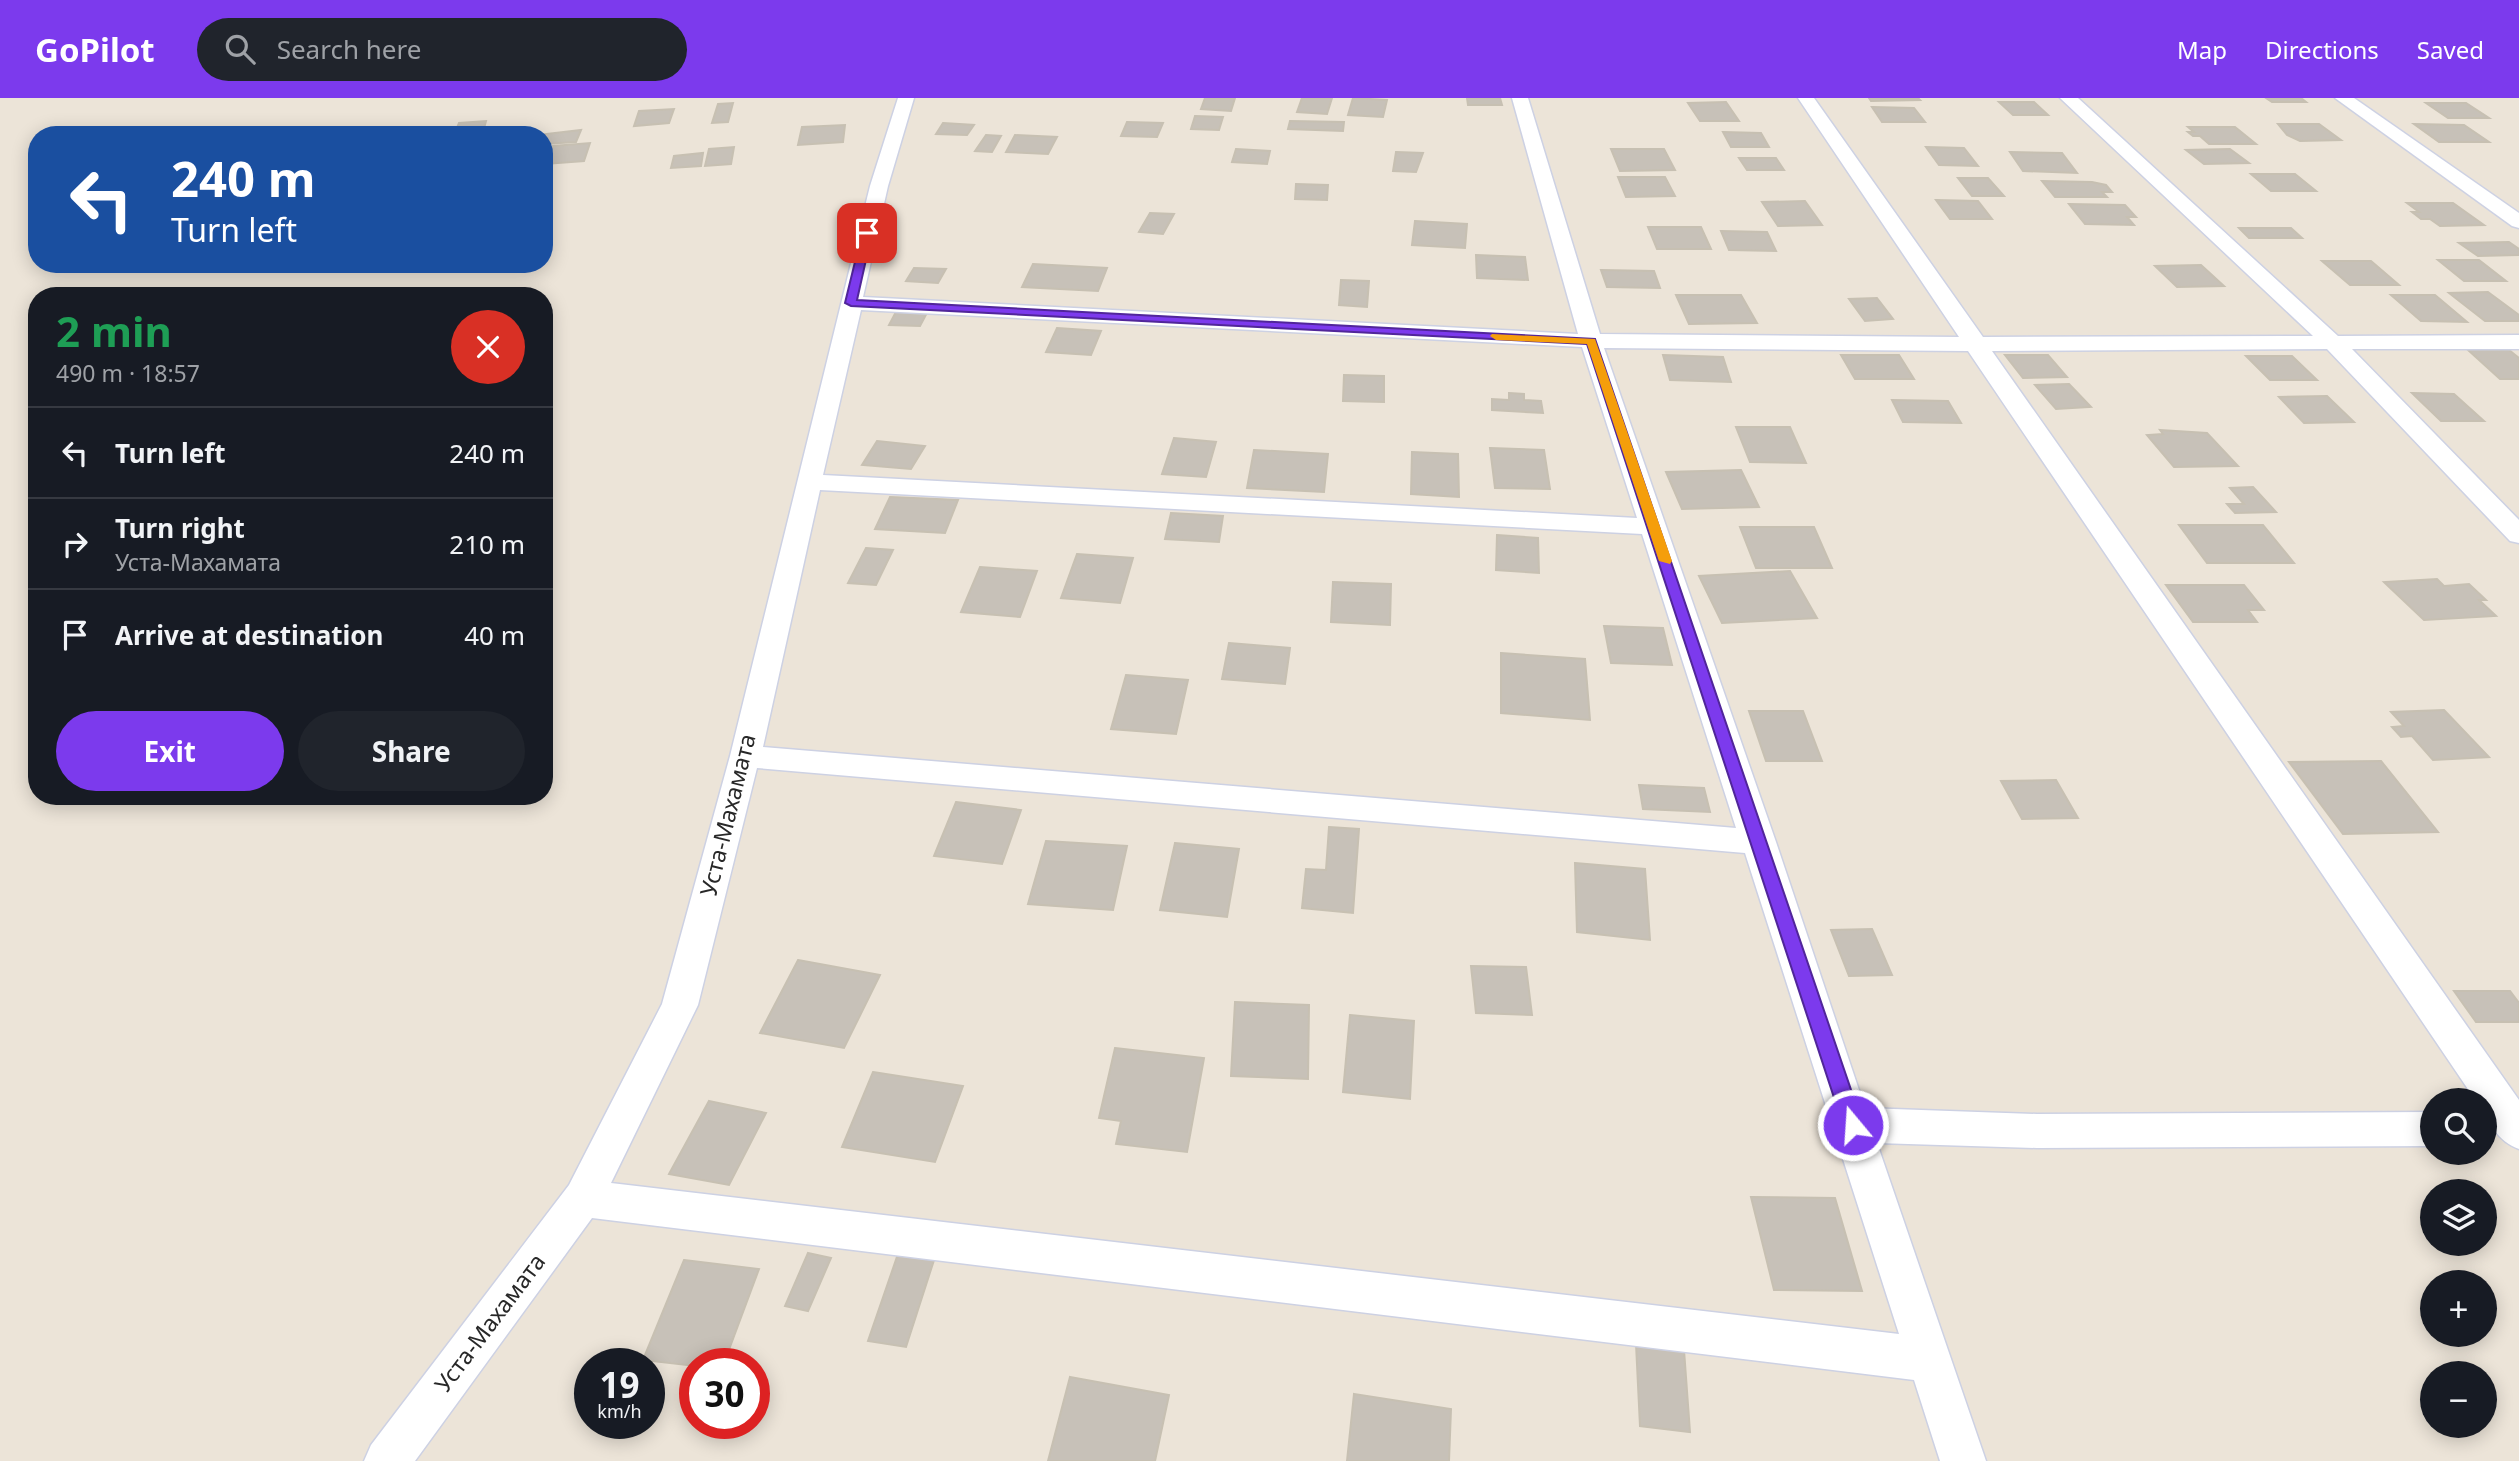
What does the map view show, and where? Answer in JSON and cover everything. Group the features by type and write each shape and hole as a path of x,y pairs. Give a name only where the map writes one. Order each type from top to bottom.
{"street":[{"name":"Уста-Махамата","path":"387,1461 583,1198 680,1005 745,757 878,186 906,98"},
{"path":"1521,98 1591,341 1760,842 1963,1461"},
{"path":"1806,98 1979,344 2510,1130"},
{"path":"2068,98 2333,343 2519,535"},
{"path":"2343,98 2519,222"},
{"path":"851,303 1591,341 1979,344 2519,342"},
{"path":"808,482 1654,527"},
{"path":"745,757 1760,842"},
{"path":"1853,1125 2037,1131 2420,1129"},
{"path":"583,1198 1931,1360"}],"building":[{"path":"1205,98 1235,98 1231,111 1201,109"},
{"path":"1302,98 1332,98 1327,114 1297,112"},
{"path":"1353,98 1387,100 1383,117 1348,115"},
{"path":"1467,98 1500,98 1502,105 1468,105"},
{"path":"1869,98 1918,98 1920,100 1871,101"},
{"path":"2266,98 2301,98 2306,102 2272,102"},
{"path":"1726,102 1739,121 1700,121 1688,103"},
{"path":"1999,102 2034,102 2048,115 2013,115"},
{"path":"733,103 728,122 712,123 718,104"},
{"path":"2426,103 2466,103 2489,118 2448,118"},
{"path":"1872,107 1914,108 1925,122 1882,122"},
{"path":"674,109 669,123 634,126 639,111"},
{"path":"1195,116 1223,117 1219,130 1191,129"},
{"path":"486,121 485,126 458,126 459,123"},
{"path":"1290,121 1344,122 1343,131 1288,129"},
{"path":"1127,122 1163,123 1157,137 1121,136"},
{"path":"943,123 974,125 967,135 936,134"},
{"path":"2278,124 2319,124 2341,140 2300,141 2287,135"},
{"path":"2414,124 2464,125 2489,142 2439,142"},
{"path":"845,125 843,142 798,145 802,127"},
{"path":"2188,127 2235,127 2256,144 2209,144 2200,136 2193,136 2188,132 2194,132"},
{"path":"581,130 576,142 553,143 553,133"},
{"path":"1723,132 1761,133 1769,147 1731,147"},
{"path":"986,135 1001,136 992,152 975,151"},
{"path":"1015,135 1057,137 1048,154 1006,152"},
{"path":"590,143 584,161 553,163 553,146"},
{"path":"734,147 731,164 705,166 709,149"},
{"path":"1926,147 1964,148 1978,166 1939,165"},
{"path":"1236,149 1270,151 1267,164 1232,162"},
{"path":"1611,149 1664,149 1675,170 1620,171"},
{"path":"2230,149 2249,163 2204,164 2186,150"},
{"path":"1396,152 1423,153 1416,172 1393,171"},
{"path":"2010,152 2062,153 2077,173 2023,171"},
{"path":"703,153 701,166 671,168 674,156"},
{"path":"1739,158 1776,158 1784,170 1747,170"},
{"path":"2251,174 2295,174 2316,191 2271,191"},
{"path":"1618,177 1665,177 1675,196 1626,197"},
{"path":"1958,178 1988,178 2004,196 1972,196"},
{"path":"2042,181 2092,182 2106,185 2112,192 2102,192 2107,197 2055,197"},
{"path":"1296,184 1328,185 1327,200 1295,199"},
{"path":"1936,200 1978,201 1992,219 1950,219"},
{"path":"1805,201 1822,225 1778,226 1762,202"},
{"path":"2407,203 2453,203 2484,225 2440,226 2430,219 2421,219 2412,212 2419,212"},
{"path":"2069,204 2125,205 2136,217 2127,217 2134,225 2085,224"},
{"path":"1150,213 1174,214 1163,234 1139,232"},
{"path":"1415,221 1467,224 1465,248 1412,245"},
{"path":"1648,227 1701,227 1711,249 1657,249"},
{"path":"2239,228 2291,228 2302,238 2249,238"},
{"path":"1721,231 1767,232 1776,251 1729,250"},
{"path":"2509,242 2519,249 2519,255 2478,256 2459,243"},
{"path":"1476,255 1525,257 1528,280 1477,278"},
{"path":"2438,260 2479,260 2506,281 2464,281"},
{"path":"2322,261 2371,261 2399,285 2350,285"},
{"path":"1033,264 1107,268 1098,291 1022,287"},
{"path":"2201,265 2224,286 2177,287 2155,266"},
{"path":"914,268 946,269 938,283 906,281"},
{"path":"1601,270 1654,271 1660,288 1607,287"},
{"path":"1341,280 1369,281 1367,307 1339,305"},
{"path":"2488,292 2519,315 2519,321 2485,321 2449,293"},
{"path":"1676,295 1741,295 1757,323 1689,324"},
{"path":"2391,295 2435,295 2467,322 2421,321"},
{"path":"1877,298 1893,319 1865,321 1849,299"},
{"path":"898,308 929,309 920,326 889,325"},
{"path":"1057,328 1101,331 1091,355 1046,352"},
{"path":"2467,349 2509,350 2519,358 2519,379 2500,379"},
{"path":"1663,355 1723,357 1731,382 1670,380"},
{"path":"1841,355 1899,355 1914,379 1855,379"},
{"path":"2005,355 2048,355 2067,377 2023,378"},
{"path":"2246,356 2292,356 2317,380 2270,380"},
{"path":"1344,375 1384,376 1384,402 1343,401"},
{"path":"2069,384 2091,407 2056,409 2035,385"},
{"path":"1509,393 1524,394 1524,400 1541,401 1543,413 1492,410 1492,399 1509,400"},
{"path":"2412,393 2454,394 2484,421 2441,421"},
{"path":"2327,396 2354,422 2304,423 2279,397"},
{"path":"1892,400 1948,401 1961,423 1903,422"},
{"path":"1736,427 1790,427 1806,463 1750,462"},
{"path":"2160,430 2207,433 2238,466 2174,467 2147,435 2163,434"},
{"path":"1174,438 1216,442 1206,477 1162,474"},
{"path":"877,441 925,446 911,469 862,465"},
{"path":"1490,448 1544,450 1550,489 1495,488"},
{"path":"1254,450 1328,454 1324,492 1247,488"},
{"path":"1412,452 1458,454 1459,497 1411,494"},
{"path":"1741,470 1759,507 1682,509 1666,472"},
{"path":"2253,487 2276,512 2235,513 2227,504 2244,504 2230,488"},
{"path":"890,497 958,500 945,533 875,529"},
{"path":"1171,513 1223,516 1219,542 1165,539"},
{"path":"2179,525 2263,525 2294,563 2207,563"},
{"path":"1740,527 1814,527 1832,568 1756,568"},
{"path":"1497,535 1538,538 1539,573 1496,570"},
{"path":"866,548 893,550 876,585 848,583"},
{"path":"1077,554 1133,558 1120,603 1061,598"},
{"path":"980,567 1037,571 1020,617 961,612"},
{"path":"1790,571 1817,618 1722,623 1699,576"},
{"path":"2437,579 2444,586 2469,584 2486,600 2479,600 2496,616 2424,620 2384,582"},
{"path":"1333,582 1391,584 1390,625 1331,622"},
{"path":"2166,585 2244,585 2264,610 2248,610 2257,622 2193,622"},
{"path":"1604,626 1663,628 1672,665 1611,663"},
{"path":"1229,643 1290,648 1285,684 1222,679"},
{"path":"1501,653 1585,659 1590,720 1501,713"},
{"path":"1126,675 1188,680 1176,734 1111,729"},
{"path":"2444,710 2489,757 2433,760 2412,736 2401,737 2392,727 2404,726 2391,712"},
{"path":"1749,711 1803,711 1822,761 1766,761"},
{"path":"2381,761 2438,832 2343,834 2289,762"},
{"path":"2056,780 2078,818 2022,819 2001,781"},
{"path":"1639,785 1704,788 1710,812 1643,809"},
{"path":"956,802 1021,810 1002,864 934,856"},
{"path":"1329,827 1359,829 1353,913 1302,908 1306,869 1326,870"},
{"path":"1046,841 1127,846 1113,910 1028,904"},
{"path":"1175,843 1239,849 1227,917 1160,910"},
{"path":"1575,863 1645,869 1650,940 1577,932"},
{"path":"1872,929 1892,975 1849,976 1831,930"},
{"path":"798,960 880,975 844,1048 760,1033"},
{"path":"1471,966 1526,967 1532,1015 1476,1013"},
{"path":"2454,991 2510,991 2519,1003 2519,1022 2476,1022"},
{"path":"1235,1002 1309,1005 1308,1079 1231,1076"},
{"path":"1350,1015 1414,1021 1410,1099 1343,1092"},
{"path":"1115,1048 1204,1058 1187,1152 1116,1144 1121,1121 1099,1118"},
{"path":"873,1072 963,1086 935,1162 842,1147"},
{"path":"709,1101 766,1113 729,1185 669,1174"},
{"path":"1751,1197 1835,1198 1862,1291 1774,1290"},
{"path":"899,1251 935,1257 906,1347 868,1341"},
{"path":"808,1253 831,1258 808,1311 785,1306"},
{"path":"684,1260 759,1269 730,1348 679,1348 679,1364 665,1363 665,1348 648,1348"},
{"path":"1636,1344 1684,1350 1690,1432 1640,1426"},
{"path":"1070,1377 1169,1395 1155,1461 1048,1461"},
{"path":"1354,1394 1451,1409 1449,1461 1347,1461"}],"slow traffic":[{"path":"1496,336 1591,341 1665,561"}],"route":[{"path":"867,233 851,303 1591,341 1853,1125"}]}
